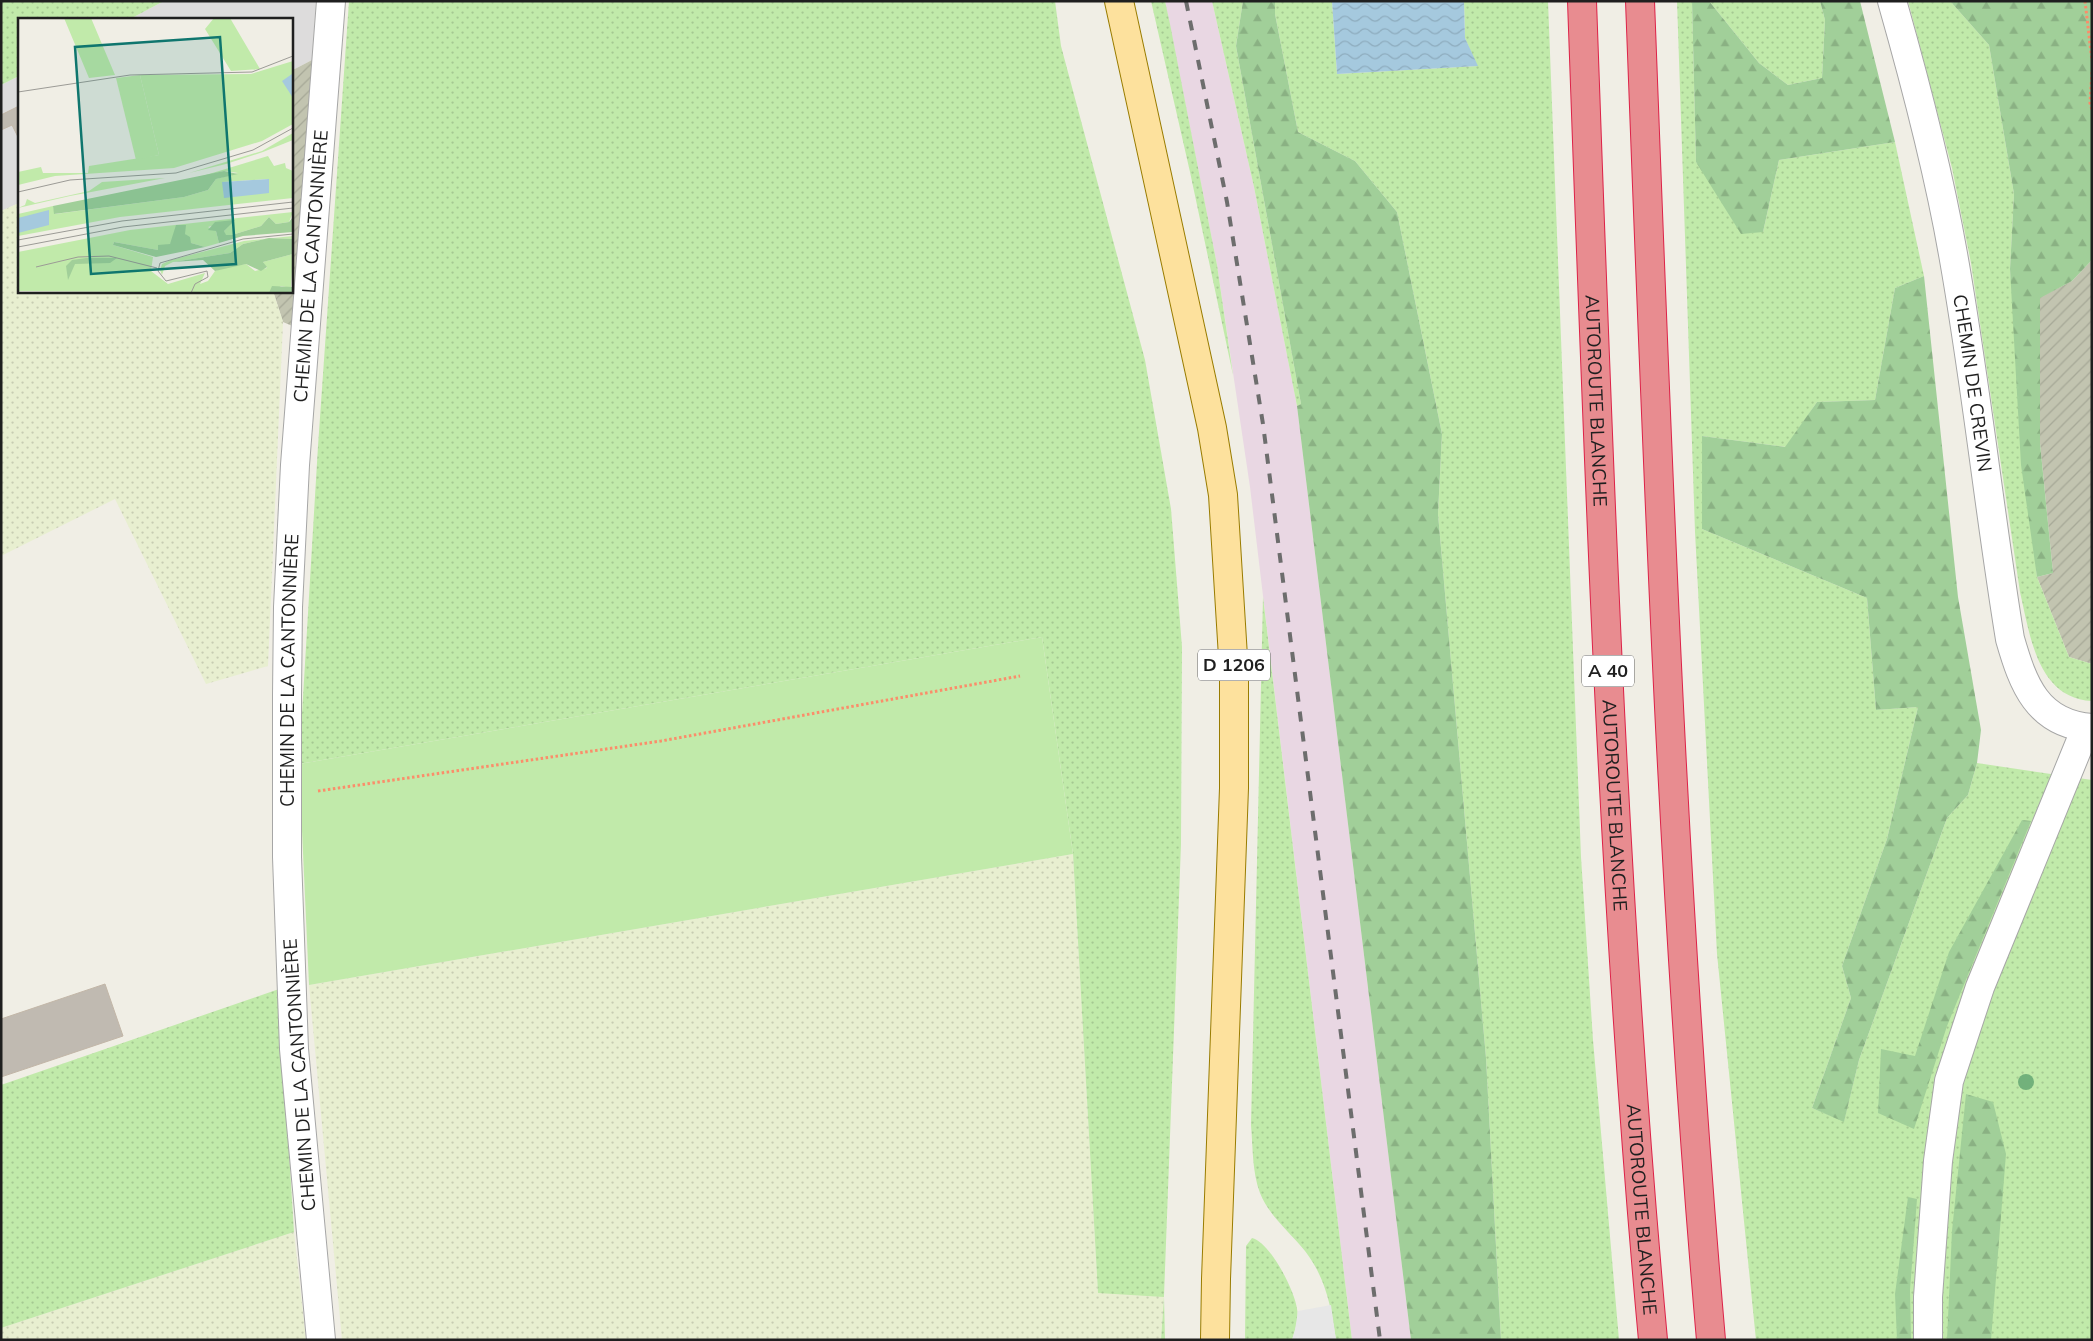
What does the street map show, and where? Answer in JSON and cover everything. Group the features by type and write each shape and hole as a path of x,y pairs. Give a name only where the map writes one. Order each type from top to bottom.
{"highway":[{"name":"AUTOROUTE BLANCHE","path":"1582,1 1609,703 1628,1021 1642,1219 1653,1340"},
{"path":"1640,1 1672,793 1685,1013 1711,1340"}],"main road":[{"name":"D 1206","path":"1119,1 1212,428 1223,495 1230,576 1234,673 1234,788 1215,1340"}],"street":[{"name":"CHEMIN DE LA CANTONNIÈRE","path":"321,1340 294,1049 287,796 288,607 295,465 331,1"},
{"name":"CHEMIN DE CREVIN","path":"1892,1 1919,96 1953,253 1966,330 2010,639 2019,672 2034,699 2044,709 2064,722 2089,728"},
{"path":"1928,1340 1928,1297 1938,1161 1949,1081 1980,987 2089,728"}],"path":[{"path":"2085,1 2092,61"},
{"path":"2092,72 2090,103 2092,110"},
{"path":"287,796 661,741 1020,676"}],"shaded area":[{"path":"164,1 316,1 312,60 292,70 292,18 132,18"},
{"path":"1165,1 1212,1 1254,187 1297,406 1411,1340 1352,1340 1250,487 1217,265"},
{"path":"312,60 297,328 283,322 273,292 292,292 292,70"},
{"path":"18,76 18,203 1,211 1,85"},
{"path":"18,203 18,292 273,292 283,322 268,666 206,684 115,499 1,556 1,211"},
{"path":"2092,260 2092,664 2069,657 2037,577 2053,573 2040,443 2040,297 2072,281"},
{"path":"1073,854 1098,1292 1164,1296 1161,1340 342,1340 309,985"},
{"path":"294,1232 306,1340 1,1340 1,1328"},
{"path":"1331,1305 1336,1340 1292,1340 1298,1311"}],"green space":[{"path":"1,1 164,1 132,18 18,18 18,76 1,85"},
{"path":"349,1 1055,1 1061,46 1145,360 1171,509 1182,647 1181,844 1164,1296 1165,1340 1161,1340 1164,1297 1098,1293 1073,854 1042,637 299,764 318,446"},
{"path":"1151,1 1165,1 1217,265 1233,375 1190,172"},
{"path":"1212,1 1243,1 1236,46 1301,404 1297,406 1254,187"},
{"path":"1243,1 1275,1 1275,14 1298,132 1355,161 1397,212 1442,434 1438,514 1486,1058 1501,1340 1411,1340 1297,406 1301,404 1236,46"},
{"path":"1275,1 1332,1 1337,74 1477,66 1465,38 1464,1 1548,1 1581,857 1593,1040 1619,1340 1501,1340 1486,1058 1438,514 1442,434 1397,212 1355,161 1298,132 1275,14"},
{"path":"1677,1 1692,1 1696,162 1763,232 1779,160 1895,142 1924,276 1895,288 1875,400 1817,402 1786,447 1702,436 1702,529 1867,598 1876,710 1918,707 1887,839 1842,966 1851,998 1812,1108 1844,1121 1859,1060 1947,818 1968,795 1977,763 2092,780 2092,1340 1756,1340 1717,954 1695,532"},
{"path":"1692,1 1709,1 1759,63 1788,85 1822,78 1825,20 1820,1 1860,1 1895,142 1779,160 1763,232 1741,234 1696,162"},
{"path":"1709,1 1820,1 1825,20 1822,78 1788,85 1759,63"},
{"path":"1908,1 1950,1 1989,45 2014,194 2010,269 2037,577 2069,657 2092,664 2092,701 2074,697 2059,689 2048,677 2039,662 2028,627 2020,592 1971,263 1952,168"},
{"path":"1950,1 2092,1 2092,260 2072,281 2040,298 2040,443 2053,573 2037,577 2021,465 2010,269 2014,194 1989,45"},
{"path":"1924,276 1958,597 1981,730 1977,763 1968,795 1947,818 1859,1060 1844,1122 1812,1108 1851,998 1842,966 1887,839 1918,707 1876,710 1867,598 1702,529 1702,436 1785,447 1817,402 1875,400 1895,288"},
{"path":"1263,597 1352,1340 1336,1340 1330,1304 1323,1282 1305,1251 1274,1216 1264,1201 1257,1185 1254,1168 1251,1125"},
{"path":"1042,637 1073,854 309,985 299,764"},
{"path":"2022,820 2031,821 1947,1026 1914,1129 1878,1113 1881,1049 1915,1056 1949,952"},
{"path":"279,989 294,1232 1,1328 1,1085"},
{"path":"1966,1094 1993,1102 2006,1154 1991,1340 1947,1340 1952,1231"},
{"path":"1908,1197 1917,1199 1910,1290 1911,1340 1897,1340 1895,1294"},
{"path":"1252,1238 1259,1241 1274,1257 1292,1291 1297,1313 1292,1340 1245,1340 1246,1246"}],"water":[{"path":"1332,1 1464,1 1465,38 1478,66 1337,74"}],"building":[{"path":"18,106 18,137 12,125 1,130 1,115"},
{"path":"105,984 123,1036 1,1077 1,1019"}],"railway":[{"path":"1186,1 1227,202 1263,424 1380,1340"}]}
